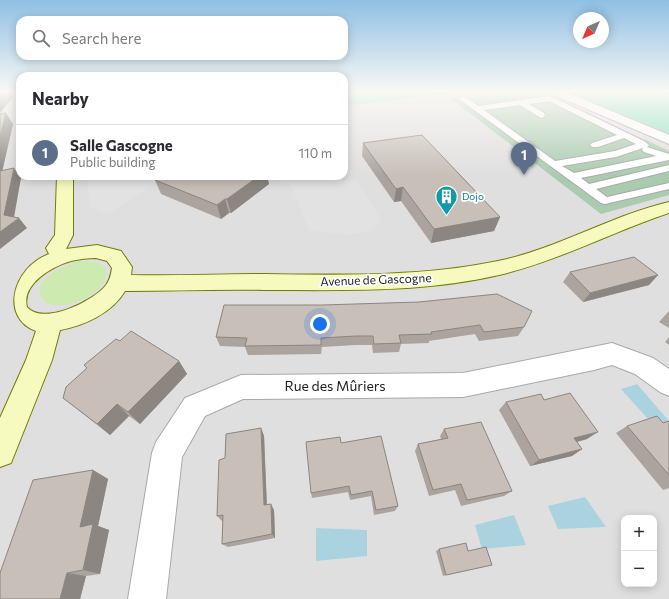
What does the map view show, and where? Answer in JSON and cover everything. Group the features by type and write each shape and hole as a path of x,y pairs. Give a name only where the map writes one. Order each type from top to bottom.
{"main road":[{"path":"60,257 56,248 64,235 65,180"},
{"name":"Avenue de Gascogne","path":"120,283 389,282 450,276 499,268 543,256 649,213 669,207"},
{"path":"64,235 83,252"},
{"path":"97,251 114,256 122,268 120,283 102,303 83,314 61,321 50,322 28,320 20,315 16,309 7,304 25,280 40,267 60,257 83,252 97,251"},
{"path":"39,360 83,314"},
{"path":"0,452 39,360 50,322"}],"street":[{"path":"622,120 667,139"},
{"name":"Rue des Mûriers","path":"147,599 168,453 195,407 242,387 463,385 594,359 612,354 644,366 669,384"}],"lane":[{"path":"491,120 605,201 669,186"},
{"path":"595,120 625,135 668,161"},
{"path":"598,132 611,128"},
{"path":"595,145 625,135"},
{"path":"553,164 616,154 667,139"},
{"path":"572,177 668,161"},
{"path":"586,188 668,161"}],"shaded area":[{"path":"0,120 16,120 16,180 348,180 348,120 669,120 669,599 0,599"},
{"path":"603,120 614,120 655,137 644,140"},
{"path":"87,180 163,180 107,214 90,207"},
{"path":"277,180 330,180 337,182 356,180 382,221 370,231 349,235 309,230 291,185"}],"green space":[{"path":"479,120 604,120 669,151 669,195 601,214"},
{"path":"636,120 669,120 669,134"},
{"path":"79,261 97,263 104,267 106,276 98,290 82,300 73,303 55,305 44,301 40,294 42,282 47,277 67,265"}],"water":[{"path":"637,384 669,421 656,428 621,389"},
{"path":"585,497 606,527 558,529 548,506"},
{"path":"514,515 526,545 482,549 475,525"},
{"path":"316,528 367,530 367,556 316,561"}],"building":[{"path":"0,120 4,120 0,136"},
{"path":"422,135 500,217 434,229 403,187 396,189 363,143"},
{"path":"14,168 4,215 19,218 0,232 0,171"},
{"path":"155,180 253,180 217,205"},
{"path":"634,257 658,275 590,293 570,272"},
{"path":"497,294 532,311 524,327 484,332 480,325 431,332 432,334 399,335 401,343 374,344 373,336 321,338 321,345 245,346 247,338 216,337 224,305 322,305 419,302"},
{"path":"131,331 179,361 128,412 117,404 97,424 63,398 66,387 87,368 84,365 116,339 120,341"},
{"path":"570,393 598,432 574,438 582,449 539,460 506,402 541,394 544,400"},
{"path":"657,416 663,423 669,421 669,475 627,426"},
{"path":"481,422 512,491 467,500 461,484 433,490 418,444 448,438 444,429"},
{"path":"261,428 264,505 271,504 272,534 222,544 223,515 217,516 219,460 225,458 226,434"},
{"path":"381,436 398,506 376,510 372,491 351,495 349,486 311,493 306,442 340,437 341,443"},
{"path":"93,470 80,527 93,524 83,570 67,573 60,599 0,599 0,573 33,480"},
{"path":"466,543 468,551 486,547 492,565 446,575 439,549"}],"place":[{"name":"Salle Gascogne","path":"524,175"},
{"name":"Dojo","path":"446,216"}]}
